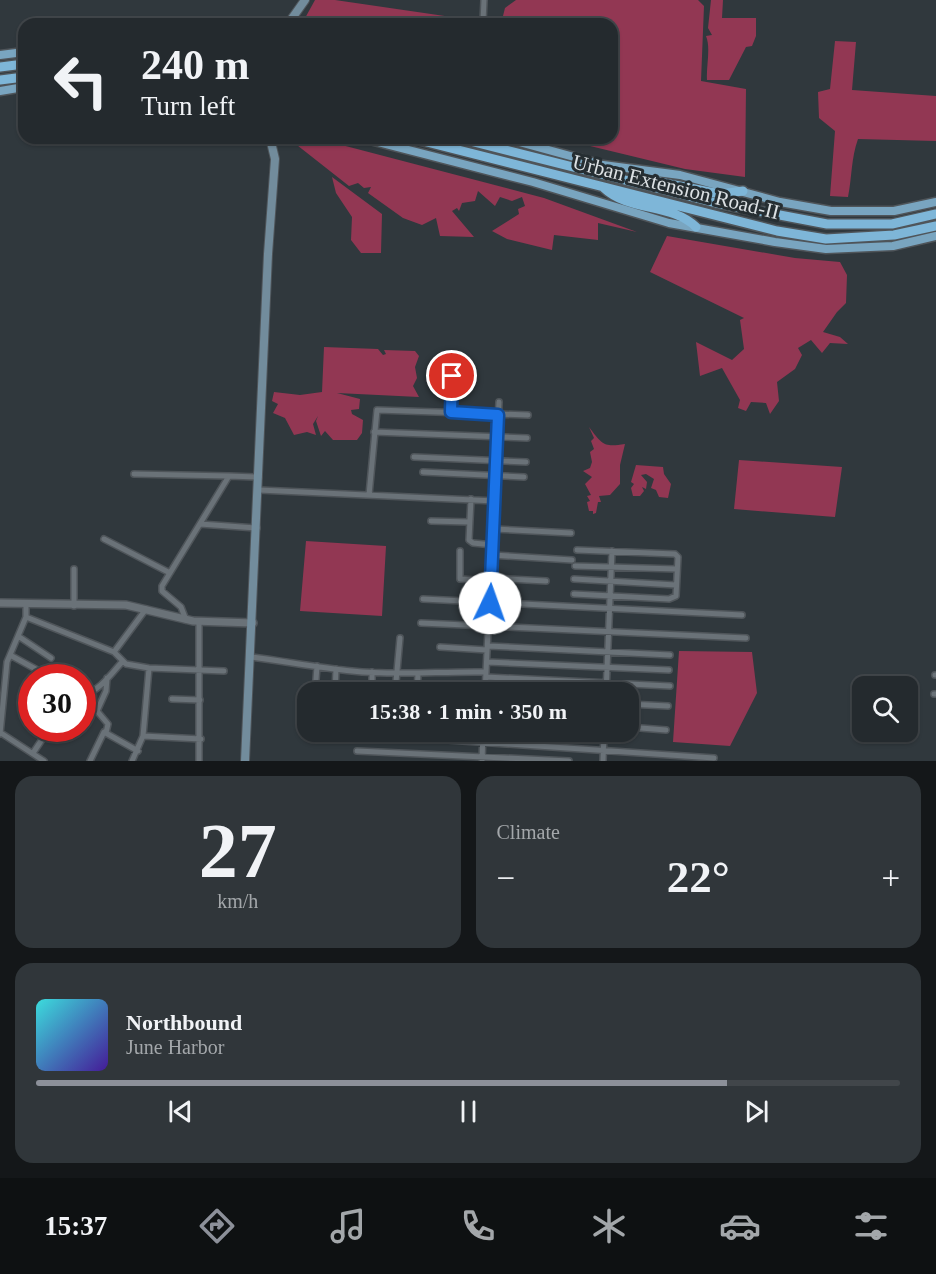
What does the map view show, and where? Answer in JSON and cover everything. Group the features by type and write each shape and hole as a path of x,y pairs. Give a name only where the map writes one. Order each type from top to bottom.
{"highway":[{"path":"0,67 18,65"},
{"path":"0,80 18,78"},
{"name":"Urban Extension Road-II","path":"435,144 777,231 826,239 894,236 936,226"},
{"name":"Urban Extension Road-II","path":"481,144 716,203 827,224 892,224 936,214"},
{"path":"631,183 649,180 720,194 743,191"},
{"path":"603,186 616,199 686,218 696,227"}],"main road":[{"path":"292,18 305,0"},
{"path":"0,55 18,53"},
{"path":"0,91 18,88"},
{"path":"245,761 275,159 271,144"},
{"path":"385,144 533,182 669,223 826,249 893,246 936,236"},
{"path":"527,144 603,165 680,175 780,202 831,211 894,211 936,202"}],"street":[{"path":"483,18 484,0"},
{"path":"451,412 452,358"},
{"path":"486,682 499,402"},
{"path":"369,495 375,413 380,409 528,415"},
{"path":"374,432 526,438"},
{"path":"414,457 526,462"},
{"path":"423,472 524,477"},
{"path":"134,474 259,477"},
{"path":"186,620 181,607 162,591 170,573 229,476"},
{"path":"259,490 495,501"},
{"path":"471,499 469,522 471,542 493,545"},
{"path":"431,521 469,522"},
{"path":"200,524 257,528"},
{"path":"494,529 571,534"},
{"path":"104,539 170,573"},
{"path":"574,594 674,599 678,557 675,554 577,550"},
{"path":"460,551 460,579 546,581"},
{"path":"606,682 612,552"},
{"path":"492,555 612,567 677,569"},
{"path":"74,569 74,606"},
{"path":"574,579 676,585"},
{"path":"423,599 742,615"},
{"path":"0,603 74,606 126,605 200,622 253,623"},
{"path":"26,604 26,617 7,662 1,734 44,761"},
{"path":"114,652 146,609"},
{"path":"26,617 114,652 122,662 149,668 224,671"},
{"path":"199,761 201,739 200,622"},
{"path":"421,623 746,638"},
{"path":"18,636 51,658"},
{"path":"396,682 400,638"},
{"path":"440,647 608,651 670,655"},
{"path":"10,655 26,664"},
{"path":"250,657 372,672 486,675 591,682"},
{"path":"96,688 122,662"},
{"path":"487,662 669,670"},
{"path":"316,682 317,666"},
{"path":"132,761 143,736 149,668"},
{"path":"335,682 336,669"},
{"path":"372,672 372,682"},
{"path":"418,674 418,682"},
{"path":"90,761 102,734 106,733 108,724 97,711 106,691 107,678"},
{"path":"639,685 670,686"},
{"path":"172,699 200,700"},
{"path":"639,705 668,706"},
{"path":"639,728 666,730"},
{"path":"106,733 138,751"},
{"path":"143,736 201,739"},
{"path":"33,753 40,742"},
{"path":"482,758 483,742"},
{"path":"500,742 714,758"},
{"path":"603,742 603,761"},
{"path":"357,751 570,761"}],"shaded area":[{"path":"315,0 335,0 458,18 305,18"},
{"path":"516,0 698,0 704,6 701,81 746,89 745,177 685,169 582,144 618,144 618,18 502,18 505,8"},
{"path":"711,0 723,0 722,18 756,18 756,36 752,46 746,47 729,80 707,80 706,36 712,35 708,28"},
{"path":"835,41 856,42 852,90 936,96 936,141 858,139 848,197 830,196 835,131 819,118 818,92 830,89"},
{"path":"296,144 338,144 544,198 637,232 598,223 598,240 554,235 552,250 507,239 492,231 519,214 518,209 525,206 522,197 512,201 500,197 495,206 478,191 475,201 462,203 459,211 457,208 452,211 474,237 440,236 436,218 422,225 403,218 368,193 371,187 364,188 358,183 349,186"},
{"path":"332,177 382,214 381,253 361,253 351,240 352,217 336,193"},
{"path":"667,236 795,258 840,262 847,275 846,303 823,332 840,337 848,344 830,343 822,353 811,340 798,348 802,355 795,369 777,382 779,401 770,414 766,403 751,402 746,411 738,408 740,400 722,368 700,376 696,342 732,360 744,349 740,320 744,318 650,272"},
{"path":"324,347 378,349 383,355 386,354 384,350 415,351 419,356 415,367 417,378 413,386 419,397 337,393 360,399 359,409 351,410 352,414 363,420 362,433 357,440 333,440 325,431 321,436 316,421 318,416 313,424 316,435 307,432 294,435 285,418 273,413 278,404 272,401 274,392 300,395 322,392"},
{"path":"589,427 605,444 625,444 620,465 620,484 610,495 599,496 601,502 598,502 596,513 593,514 593,511 589,511 587,502 590,501 587,496 591,495 585,484 592,477 583,471 590,468 592,462 590,452 594,449 591,441 594,438"},
{"path":"739,460 842,467 835,517 734,509"},
{"path":"636,465 663,467 664,474 671,484 668,498 659,497 656,490 651,488 654,479 646,474 641,475 647,482 646,489 642,487 644,491 640,496 633,496 631,488 634,484 631,482"},
{"path":"306,541 386,546 382,616 300,611"},
{"path":"679,651 752,652 757,693 730,746 673,742"}],"route":[{"path":"452,376 451,412 498,415 490,603"}]}
